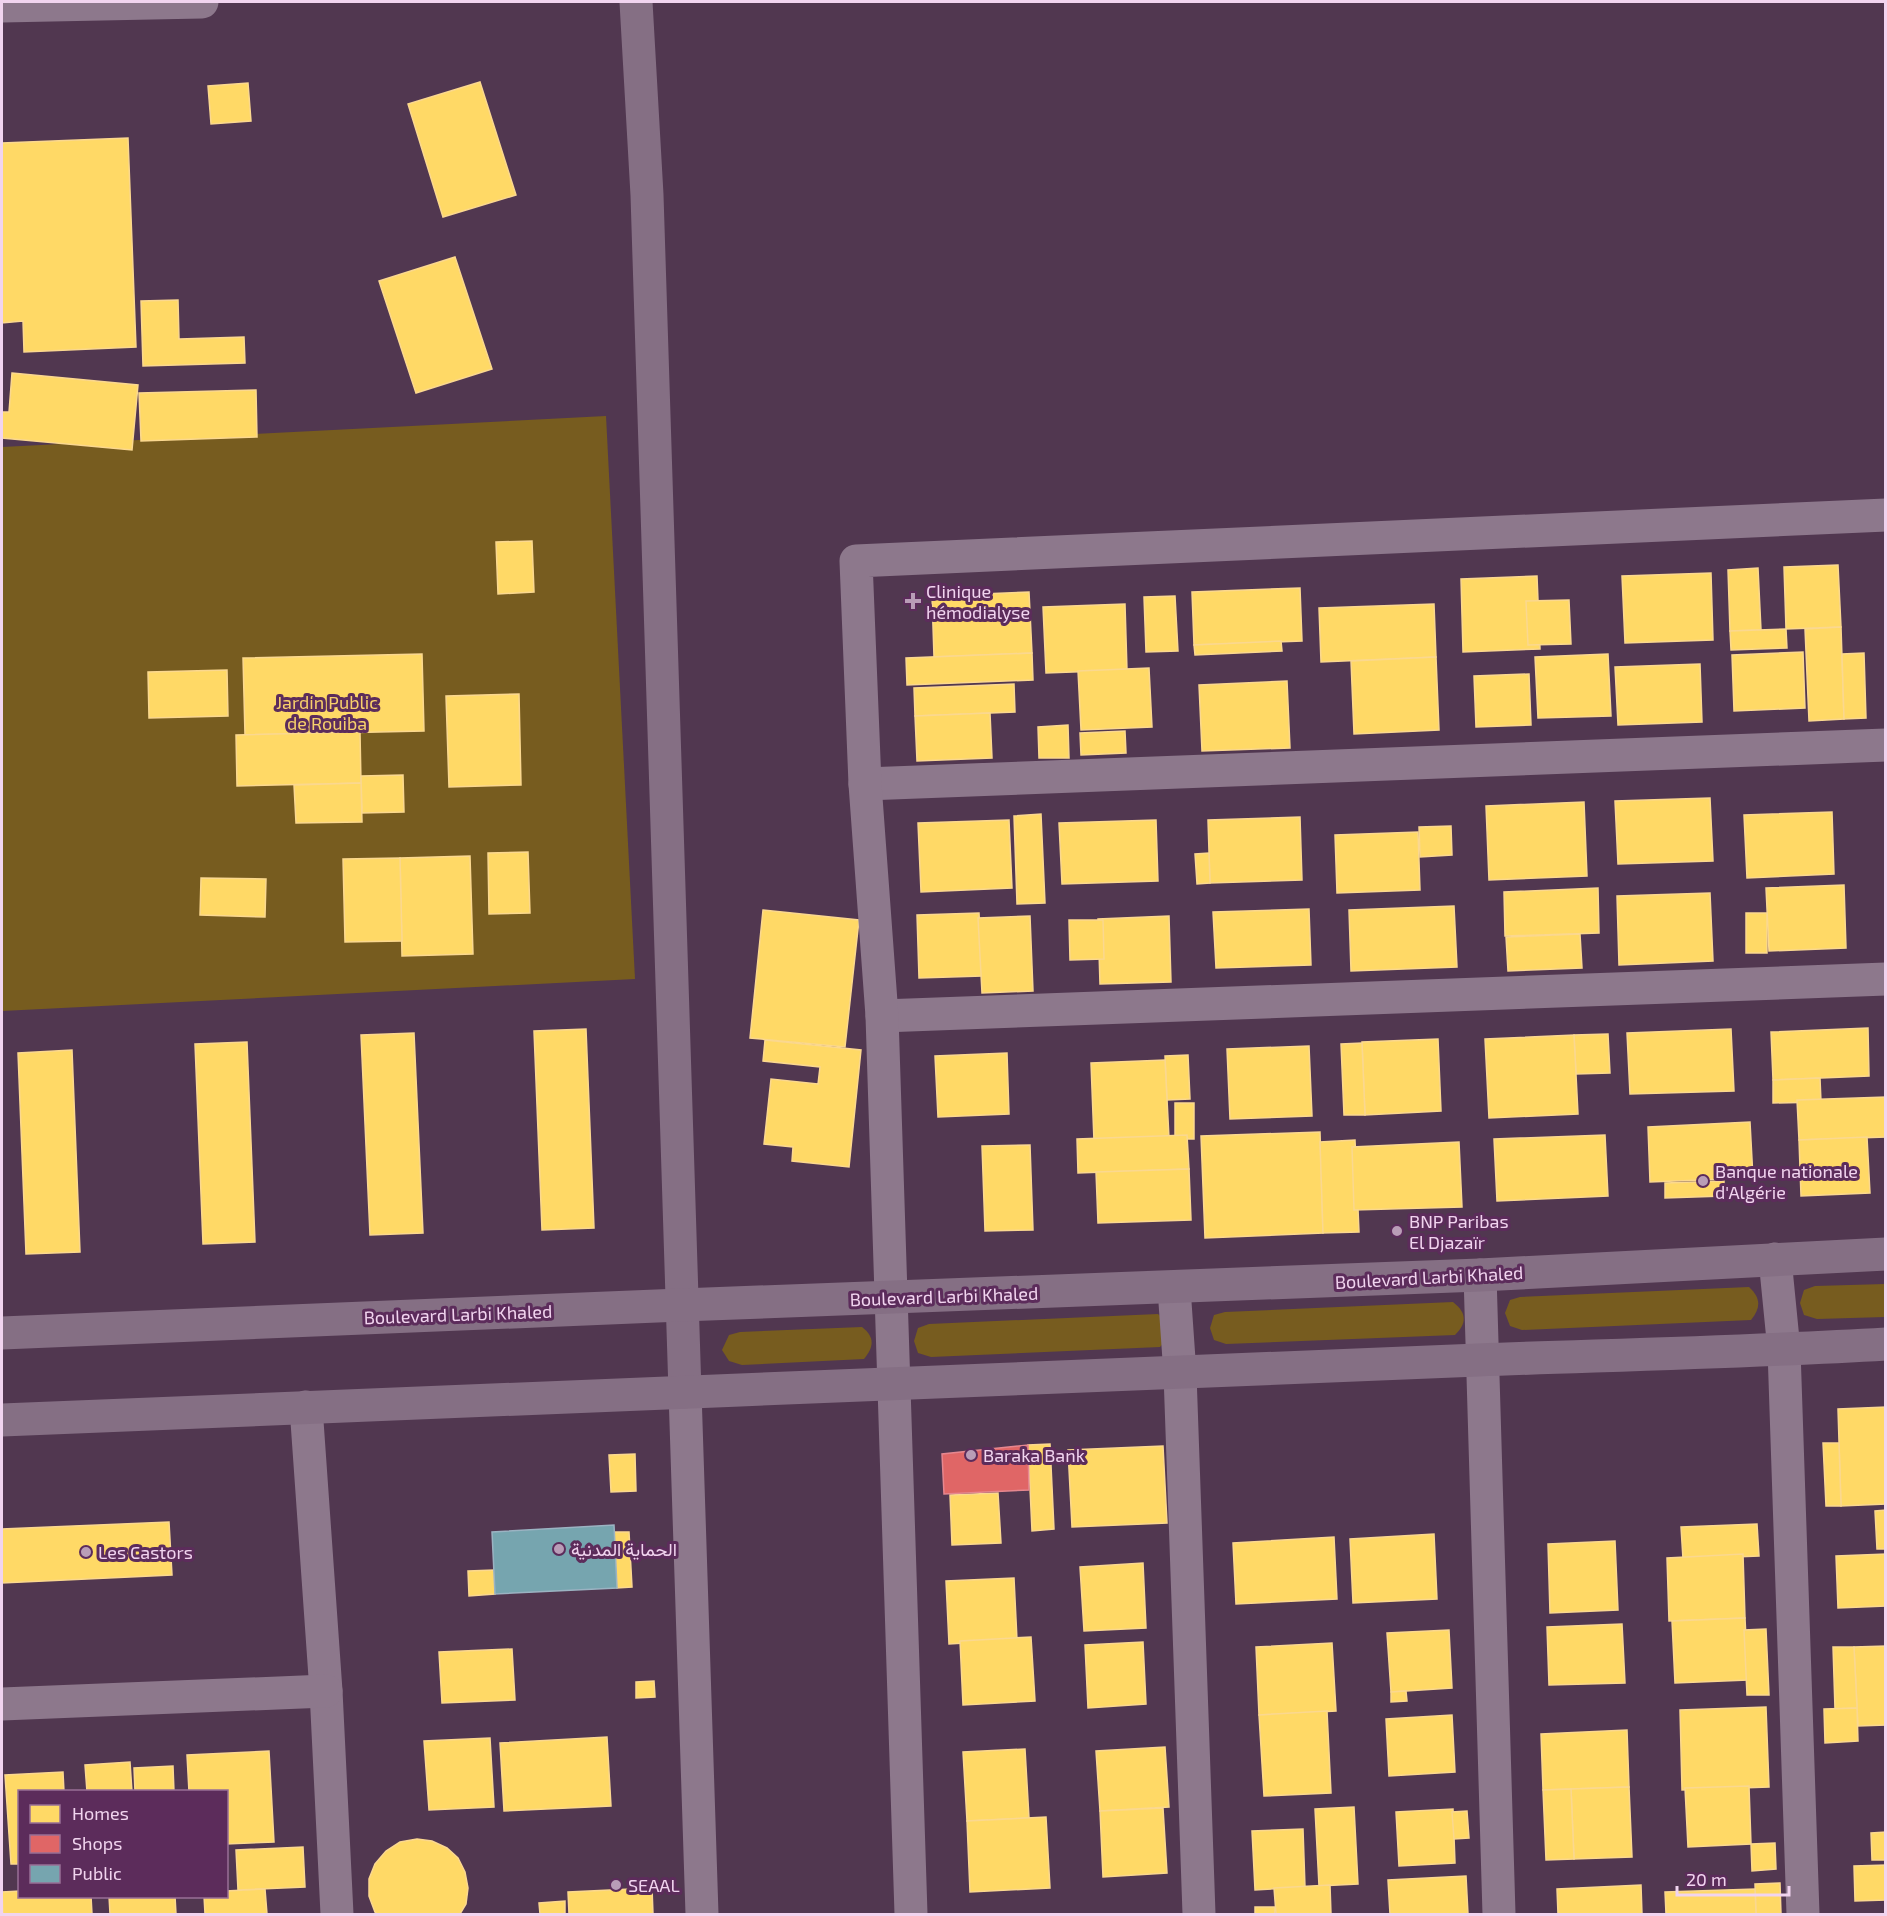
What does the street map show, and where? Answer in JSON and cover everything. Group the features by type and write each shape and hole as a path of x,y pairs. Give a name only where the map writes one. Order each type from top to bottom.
{"main road":[{"path":"636,2 647,195 685,1392"},
{"name":"Boulevard Larbi Khaled","path":"2,1333 681,1305 1174,1288 1886,1254"},
{"path":"2,1420 1482,1360 1784,1350 1886,1344"}],"street":[{"path":"2,6 202,2"},
{"path":"911,1914 882,1016 865,784 856,561 1886,515"},
{"path":"865,784 1886,744"},
{"path":"882,1016 1886,980"},
{"path":"1775,1259 1784,1350 1803,1914"},
{"path":"1480,1275 1499,1914"},
{"path":"1174,1288 1180,1374 1199,1914"},
{"path":"685,1392 702,1914"},
{"path":"306,1407 326,1691 337,1914"},
{"path":"2,1704 326,1691"}],"green space":[{"name":"Jardin Public de Rouiba","path":"606,416 635,979 2,1011 2,447"},
{"path":"1885,1284 1885,1317 1817,1319 1804,1315 1800,1303 1804,1290 1815,1286"},
{"path":"1749,1287 1758,1299 1757,1311 1751,1320 1522,1330 1510,1326 1505,1313 1510,1300 1520,1297"},
{"path":"1453,1302 1461,1310 1464,1318 1462,1326 1455,1335 1226,1344 1214,1340 1210,1328 1214,1315 1225,1312"},
{"path":"1158,1314 1166,1321 1166,1340 1160,1347 931,1357 918,1353 914,1341 918,1328 929,1324"},
{"path":"862,1327 872,1342 864,1359 742,1365 729,1361 722,1350 729,1335 740,1332"}],"building: Homes":[{"path":"480,82 516,195 443,217 408,104"},
{"path":"248,83 251,121 211,124 208,86"},
{"path":"128,138 136,347 24,352 23,321 2,323 2,143"},
{"path":"455,257 492,369 416,393 379,281"},
{"path":"178,300 179,339 244,337 245,363 143,366 141,301"},
{"path":"12,373 138,385 132,450 2,438 2,412 9,412"},
{"path":"256,390 257,437 141,441 139,393"},
{"path":"532,541 534,592 498,594 496,542"},
{"path":"1838,565 1841,627 1786,629 1784,567"},
{"path":"1758,568 1761,630 1730,631 1728,570"},
{"path":"1711,573 1713,640 1625,643 1622,576"},
{"path":"1537,576 1540,649 1463,652 1461,579"},
{"path":"1300,588 1302,641 1194,645 1192,592"},
{"path":"1029,592 1032,653 934,657 932,596"},
{"path":"1175,596 1178,651 1146,652 1144,597"},
{"path":"1569,600 1571,644 1528,645 1526,601"},
{"path":"1125,604 1127,670 1046,673 1043,607"},
{"path":"1434,604 1436,657 1321,662 1319,608"},
{"path":"1841,627 1844,719 1809,721 1805,629"},
{"path":"1786,629 1787,648 1731,650 1730,631"},
{"path":"1281,641 1282,651 1195,655 1194,645"},
{"path":"1803,652 1805,708 1734,711 1732,655"},
{"path":"1032,653 1033,680 907,685 906,658"},
{"path":"1864,653 1866,718 1844,719 1842,654"},
{"path":"422,654 424,731 245,735 243,658"},
{"path":"1608,654 1611,716 1538,718 1535,657"},
{"path":"1436,657 1439,730 1354,734 1351,661"},
{"path":"1700,664 1702,722 1618,725 1615,667"},
{"path":"1149,668 1152,727 1081,730 1078,671"},
{"path":"227,670 228,716 149,718 148,672"},
{"path":"1529,674 1531,725 1476,727 1474,676"},
{"path":"1287,681 1290,748 1202,751 1199,685"},
{"path":"1014,684 1015,712 915,716 914,688"},
{"path":"519,694 521,785 449,787 446,696"},
{"path":"990,713 992,758 917,761 915,716"},
{"path":"1068,725 1069,758 1039,758 1038,727"},
{"path":"1125,731 1126,753 1081,755 1080,733"},
{"path":"360,732 361,783 237,786 236,735"},
{"path":"403,775 404,812 362,813 361,776"},
{"path":"361,783 362,822 296,823 294,785"},
{"path":"1710,798 1713,861 1618,864 1615,801"},
{"path":"1584,802 1587,876 1489,880 1486,806"},
{"path":"1832,812 1834,874 1747,878 1744,815"},
{"path":"1041,814 1045,903 1017,904 1014,816"},
{"path":"1300,817 1302,880 1210,883 1208,820"},
{"path":"1009,820 1012,888 921,892 918,823"},
{"path":"1156,820 1158,881 1062,884 1059,823"},
{"path":"1451,826 1452,855 1420,857 1419,827"},
{"path":"1418,832 1420,890 1337,893 1335,835"},
{"path":"528,852 530,913 489,914 488,853"},
{"path":"1209,853 1210,883 1197,884 1195,854"},
{"path":"470,856 473,954 402,956 400,858"},
{"path":"400,858 402,941 345,942 343,859"},
{"path":"201,878 266,879 265,917 200,915"},
{"path":"1844,885 1846,948 1769,951 1766,888"},
{"path":"1598,888 1599,933 1505,936 1504,892"},
{"path":"1710,893 1713,961 1619,965 1617,896"},
{"path":"1454,906 1457,967 1351,971 1349,910"},
{"path":"1309,909 1311,965 1216,968 1213,912"},
{"path":"763,910 859,920 845,1047 750,1038"},
{"path":"979,913 982,976 919,978 917,915"},
{"path":"1746,913 1767,913 1767,953 1746,953"},
{"path":"1030,916 1033,991 982,993 978,918"},
{"path":"1169,916 1171,982 1100,984 1098,919"},
{"path":"1069,920 1103,920 1104,959 1070,960"},
{"path":"1580,934 1582,968 1508,971 1506,937"},
{"path":"1868,1028 1869,1076 1773,1080 1771,1032"},
{"path":"586,1029 594,1228 542,1230 534,1031"},
{"path":"1731,1029 1734,1091 1630,1094 1627,1033"},
{"path":"414,1033 423,1233 370,1235 361,1035"},
{"path":"1608,1034 1610,1073 1576,1074 1574,1035"},
{"path":"1574,1035 1578,1114 1489,1118 1485,1039"},
{"path":"1438,1039 1441,1111 1365,1115 1362,1042"},
{"path":"765,1040 861,1050 849,1167 792,1161 793,1147 764,1144 771,1079 818,1084 820,1067 763,1061"},
{"path":"247,1042 255,1242 203,1244 195,1044"},
{"path":"1362,1043 1365,1115 1344,1115 1341,1044"},
{"path":"1309,1046 1312,1116 1230,1119 1227,1049"},
{"path":"72,1050 80,1252 26,1254 18,1053"},
{"path":"1007,1053 1009,1114 938,1117 935,1056"},
{"path":"1188,1055 1190,1099 1167,1100 1165,1056"},
{"path":"1165,1060 1169,1138 1094,1141 1091,1063"},
{"path":"1820,1078 1821,1102 1773,1103 1773,1080"},
{"path":"1886,1097 1886,1137 1799,1140 1797,1100"},
{"path":"1175,1103 1194,1103 1194,1139 1175,1139"},
{"path":"1750,1122 1753,1178 1650,1182 1648,1127"},
{"path":"1320,1132 1323,1233 1205,1238 1201,1136"},
{"path":"1187,1135 1189,1169 1078,1173 1077,1139"},
{"path":"1605,1135 1608,1196 1497,1201 1494,1139"},
{"path":"1867,1137 1870,1193 1801,1196 1799,1140"},
{"path":"1355,1140 1359,1232 1323,1233 1320,1142"},
{"path":"1459,1142 1462,1207 1354,1210 1352,1147"},
{"path":"1030,1145 1033,1230 985,1231 982,1146"},
{"path":"1189,1169 1191,1220 1098,1223 1096,1172"},
{"path":"1724,1181 1724,1196 1665,1198 1665,1183"},
{"path":"1886,1407 1886,1504 1841,1506 1838,1409"},
{"path":"1823,1443 1839,1443 1841,1506 1826,1506"},
{"path":"1050,1444 1054,1529 1032,1531 1028,1445"},
{"path":"1163,1446 1167,1523 1072,1527 1068,1450"},
{"path":"635,1454 636,1491 611,1492 609,1455"},
{"path":"998,1493 1001,1543 952,1545 950,1495"},
{"path":"1886,1510 1886,1549 1877,1549 1875,1511"},
{"name":"Les Castors","path":"169,1522 172,1575 2,1583 2,1529"},
{"path":"1757,1524 1759,1556 1683,1559 1681,1527"},
{"path":"614,1532 629,1532 632,1587 617,1588"},
{"path":"1434,1534 1437,1599 1353,1603 1350,1539"},
{"path":"1334,1537 1337,1599 1236,1604 1233,1543"},
{"path":"1615,1541 1618,1610 1550,1613 1548,1544"},
{"path":"1743,1554 1745,1618 1669,1621 1667,1558"},
{"path":"1886,1554 1886,1606 1838,1608 1836,1556"},
{"path":"1143,1563 1146,1628 1084,1631 1080,1567"},
{"path":"494,1570 495,1594 469,1596 468,1571"},
{"path":"1014,1578 1017,1640 949,1644 946,1581"},
{"path":"1745,1618 1748,1680 1675,1683 1672,1621"},
{"path":"1622,1624 1625,1683 1549,1685 1547,1627"},
{"path":"1766,1629 1769,1695 1747,1695 1744,1630"},
{"path":"1449,1630 1452,1688 1391,1692 1387,1633"},
{"path":"1031,1637 1035,1701 963,1705 960,1641"},
{"path":"1143,1642 1146,1704 1088,1708 1085,1645"},
{"path":"1332,1643 1336,1711 1259,1715 1256,1647"},
{"path":"1886,1646 1886,1725 1858,1726 1854,1647"},
{"path":"1833,1647 1854,1647 1857,1708 1835,1709"},
{"path":"512,1649 515,1700 442,1703 439,1652"},
{"path":"654,1681 655,1697 636,1698 636,1682"},
{"path":"1406,1691 1407,1701 1391,1702 1391,1692"},
{"path":"1766,1707 1769,1787 1682,1790 1680,1710"},
{"path":"1857,1708 1858,1741 1825,1743 1824,1709"},
{"path":"1327,1711 1331,1793 1264,1796 1259,1715"},
{"path":"1452,1715 1455,1772 1389,1776 1386,1719"},
{"path":"1627,1730 1629,1787 1543,1790 1541,1734"},
{"path":"607,1737 611,1806 504,1811 500,1743"},
{"path":"490,1738 494,1807 429,1810 424,1741"},
{"path":"1165,1747 1169,1807 1100,1811 1096,1751"},
{"path":"1025,1749 1029,1818 967,1821 963,1752"},
{"path":"269,1751 274,1842 228,1844 228,1790 189,1790 187,1755"},
{"path":"130,1762 132,1790 87,1790 85,1765"},
{"path":"173,1766 174,1790 135,1790 134,1768"},
{"path":"63,1772 64,1790 18,1790 18,1864 11,1864 5,1775"},
{"path":"1749,1786 1751,1844 1688,1847 1685,1788"},
{"path":"1629,1787 1632,1857 1574,1859 1571,1789"},
{"path":"1571,1789 1574,1859 1546,1860 1543,1790"},
{"path":"1354,1807 1358,1884 1319,1886 1315,1809"},
{"path":"1163,1808 1167,1873 1103,1877 1100,1811"},
{"path":"1453,1809 1455,1863 1399,1866 1396,1812"},
{"path":"1467,1811 1469,1838 1454,1839 1452,1812"},
{"path":"1046,1817 1050,1888 970,1892 967,1821"},
{"path":"1303,1829 1305,1887 1255,1890 1252,1831"},
{"path":"1886,1832 1886,1860 1872,1860 1871,1833"},
{"path":"417,1839 432,1841 447,1848 458,1858 465,1872 468,1888 466,1904 460,1914 377,1914 375,1912 369,1896 369,1879 375,1864 386,1851 400,1842"},
{"path":"1775,1843 1776,1869 1752,1871 1751,1844"},
{"path":"303,1847 305,1887 238,1890 236,1850"},
{"path":"1886,1865 1886,1900 1855,1901 1854,1866"},
{"path":"1466,1876 1468,1914 1390,1914 1388,1880"},
{"path":"1780,1883 1781,1914 1756,1914 1755,1884"},
{"path":"1330,1885 1331,1914 1276,1914 1274,1888"},
{"path":"1641,1885 1642,1914 1558,1914 1557,1889"},
{"path":"652,1888 653,1914 569,1914 568,1892"},
{"path":"265,1889 267,1914 205,1914 204,1898 228,1898 228,1891"},
{"path":"1755,1889 1756,1914 1666,1914 1665,1892"},
{"path":"18,1891 18,1898 91,1898 92,1914 3,1914 2,1892"},
{"path":"109,1898 175,1898 176,1914 110,1914"},
{"path":"565,1901 565,1914 540,1914 539,1903"},
{"path":"1255,1907 1275,1907 1275,1914 1255,1914"}],"building: Shops":[{"path":"1028,1445 1029,1490 944,1494 942,1454"}],"building: Public":[{"path":"614,1525 617,1588 495,1594 492,1532"}],"place":[{"name":"Clinique hémodialyse","path":"913,601"},
{"name":"Banque nationale d'Algérie","path":"1703,1181"},
{"name":"BNP Paribas El Djazaïr","path":"1397,1231"},
{"name":"Baraka Bank","path":"971,1455"},
{"name":"الحماية المدنية","path":"559,1549"},
{"name":"Les Castors","path":"86,1552"},
{"name":"SEAAL","path":"616,1885"}]}
